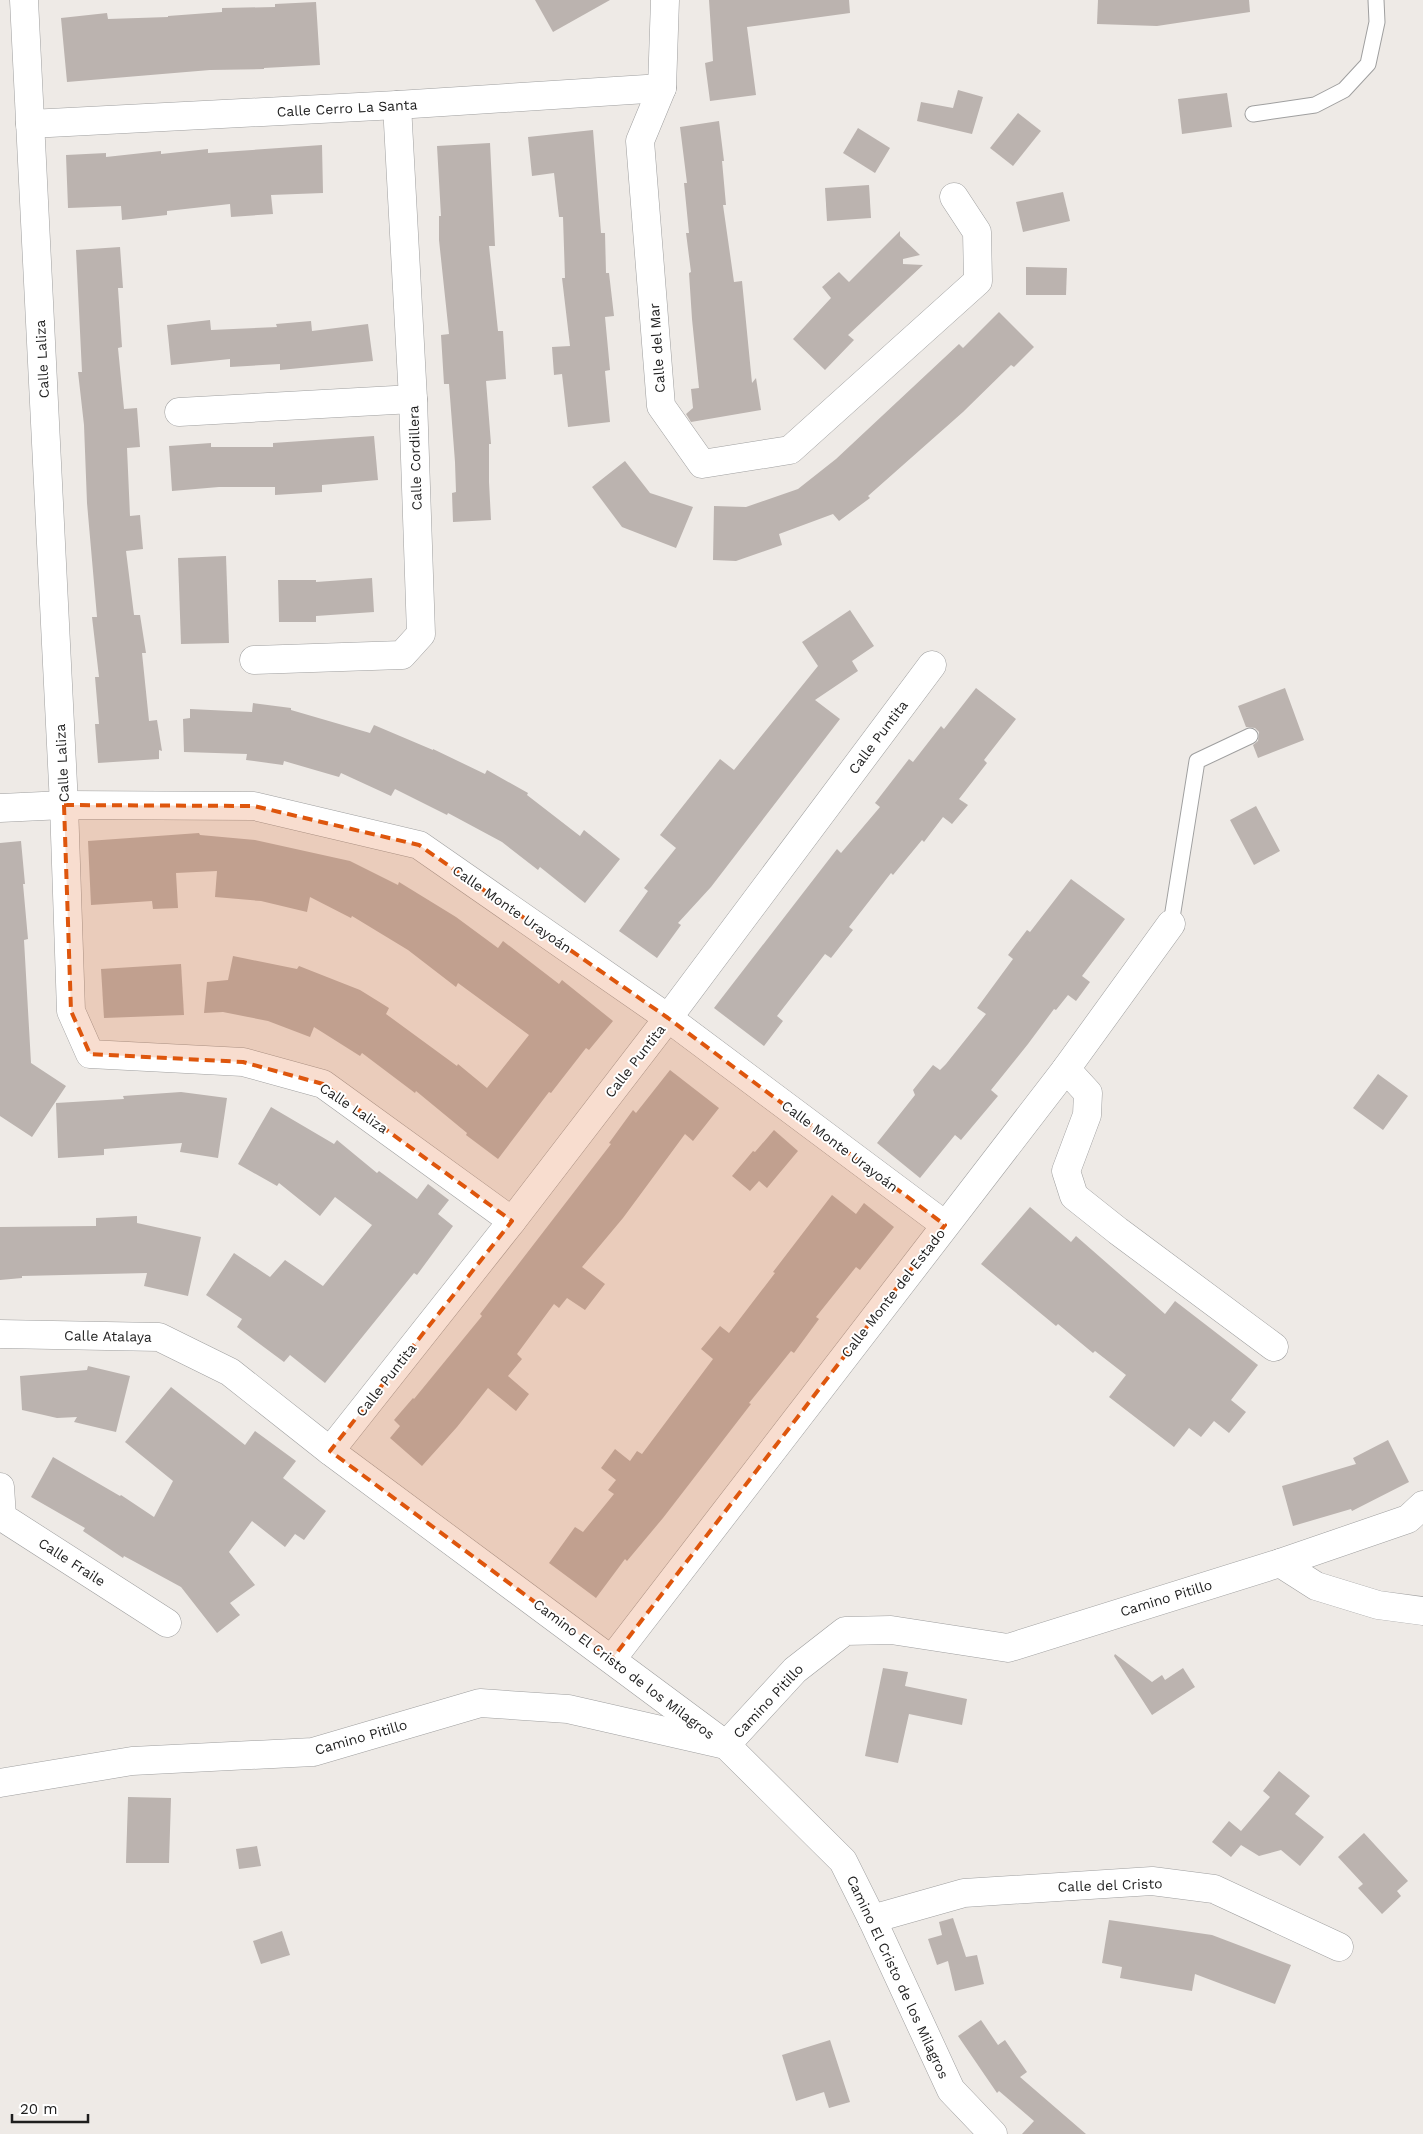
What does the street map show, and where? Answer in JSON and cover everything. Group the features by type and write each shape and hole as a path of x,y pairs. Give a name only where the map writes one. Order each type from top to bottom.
{"street":[{"name":"Calle Laliza","path":"24,0 64,805 72,1011 90,1054 243,1062 323,1084 512,1221"},
{"name":"Calle del Mar","path":"665,0 662,88 640,141 661,406 702,464 790,450 978,281 978,232 954,197"},
{"name":"Calle Cerro La Santa","path":"30,124 396,105 662,88"},
{"name":"Calle Cordillera","path":"254,660 402,655 421,634 413,399 396,105"},
{"path":"179,412 413,399"},
{"name":"Calle Puntita","path":"330,1451 512,1221 668,1018 932,665"},
{"name":"Calle Monte Urayoán","path":"0,808 64,805 254,806 419,845 668,1018 945,1225"},
{"name":"Calle Monte del Estado","path":"612,1658 1066,1069 1171,924"},
{"path":"1066,1069 1088,1093 1087,1115 1066,1171 1074,1196 1274,1347"},
{"name":"Calle Atalaya","path":"0,1334 159,1337 230,1372 330,1451"},
{"name":"Camino El Cristo de los Milagros","path":"330,1451 612,1658 726,1745 843,1861 951,2090 993,2134"},
{"name":"Calle Fraile","path":"0,1487 2,1517 167,1623"},
{"name":"Camino Pitillo","path":"0,1783 132,1761 313,1752 480,1703 568,1709 726,1745 795,1670 845,1631 891,1630 1008,1648 1280,1563 1408,1518 1423,1505"},
{"path":"1280,1563 1316,1586 1378,1605 1423,1612"},
{"name":"Calle del Cristo","path":"872,1919 964,1893 1152,1881 1214,1889 1339,1947"}],"lane":[{"path":"1253,114 1314,105 1344,90 1368,64 1377,22 1376,0"},
{"path":"1171,924 1197,761 1250,736"}],"highlighted area":[{"path":"64,805 254,806 419,845 668,1018 945,1225 612,1659 330,1451 512,1221 323,1084 243,1062 90,1054 71,1011"}],"building":[{"path":"535,0 610,0 553,32"},
{"path":"709,0 849,0 850,13 747,27 756,95 710,101 705,63 713,61"},
{"path":"1098,0 1249,0 1250,12 1157,26 1097,24"},
{"path":"316,2 320,65 210,70 67,82 61,18 107,13 108,19 168,17 222,12 222,8 275,7 275,4"},
{"path":"958,90 983,97 972,134 917,121 921,102 953,108"},
{"path":"1227,93 1232,127 1182,134 1178,99"},
{"path":"1018,113 1041,131 1013,166 990,148"},
{"path":"719,121 724,161 722,161 726,205 723,205 734,282 742,281 752,383 756,378 761,410 691,422 686,414 693,408 691,389 699,388 692,319 689,273 691,272 686,233 689,233 684,183 687,183 680,127"},
{"path":"858,128 890,148 875,173 843,153"},
{"path":"593,130 601,233 605,233 606,273 609,273 614,316 605,317 610,370 605,371 610,422 568,427 562,374 554,375 552,347 570,346 562,278 565,278 563,217 559,217 554,173 532,176 528,137"},
{"path":"490,143 495,246 489,246 498,331 503,331 506,379 486,381 491,444 489,444 489,482 491,520 453,522 452,493 456,492 455,462 449,384 444,384 441,335 449,334 439,240 439,216 441,216 437,146"},
{"path":"322,145 323,193 271,195 273,214 231,217 230,204 167,211 167,215 122,220 121,206 68,208 66,155 106,153 106,157 161,151 161,154 208,149 208,153"},
{"path":"869,185 871,218 827,221 825,188"},
{"path":"1063,192 1070,221 1023,232 1016,202"},
{"path":"900,231 900,236 920,255 903,259 903,264 923,265 848,335 854,340 825,370 793,339 831,298 822,287 839,272 849,282"},
{"path":"120,247 123,288 118,288 122,347 118,348 124,409 137,408 140,447 127,448 130,516 140,515 143,549 126,551 134,615 140,615 146,653 142,653 149,721 157,720 162,751 159,750 159,759 98,763 95,724 99,724 95,677 99,677 92,617 97,617 87,503 84,425 78,372 82,372 76,250"},
{"path":"1026,267 1067,268 1066,295 1026,295"},
{"path":"999,312 1034,347 1014,367 1011,365 963,412 868,496 870,498 839,521 833,514 779,534 782,545 736,561 713,560 714,506 746,507 798,489 836,459 959,344 963,348"},
{"path":"210,320 211,330 277,327 276,324 311,321 312,331 368,324 373,361 280,370 280,364 230,367 230,359 171,365 167,325"},
{"path":"374,436 378,480 322,485 322,492 275,495 275,487 219,487 172,491 169,446 211,443 211,447 273,447 273,443"},
{"path":"625,461 650,493 693,507 676,548 622,527 592,487"},
{"path":"226,556 229,643 181,644 178,558"},
{"path":"372,578 374,612 316,616 316,622 279,622 278,580 316,580 316,582"},
{"path":"850,610 874,646 852,661 858,671 815,700 840,719 711,887 678,923 681,925 657,958 619,931 648,891 644,888 676,848 660,835 720,759 734,770 818,666 802,642"},
{"path":"976,688 1016,719 984,760 987,763 959,799 968,805 952,824 943,817 924,842 922,840 893,875 891,873 849,927 853,930 831,958 825,954 777,1016 783,1021 764,1046 714,1008 837,849 841,853 880,807 875,803 909,759 913,762 941,726 944,729"},
{"path":"1285,688 1304,740 1258,758 1253,745 1258,741 1259,732 1255,728 1246,727 1238,706"},
{"path":"253,703 291,708 291,710 370,733 374,725 433,749 485,774 487,770 528,793 527,795 580,836 584,830 620,859 585,903 540,867 538,870 502,842 448,813 447,815 395,789 391,796 341,773 339,777 284,761 283,765 246,760 247,754 184,752 183,719 190,718 190,709 252,712"},
{"path":"1256,806 1280,851 1254,865 1230,820"},
{"path":"199,833 200,835 255,840 350,861 398,885 399,882 456,917 498,948 503,941 559,984 562,980 613,1021 589,1050 586,1048 551,1093 549,1092 498,1159 466,1135 467,1133 416,1091 415,1093 362,1053 360,1056 314,1027 310,1037 268,1021 223,1012 204,1013 207,982 228,980 233,956 297,969 299,966 360,990 389,1008 386,1014 457,1066 458,1064 487,1088 529,1035 458,983 456,987 408,950 352,916 351,918 310,897 307,912 261,901 215,897 217,871 176,873 178,908 153,909 152,901 91,905 88,841"},
{"path":"21,841 28,939 24,940 31,1063 66,1086 32,1137 0,1116 0,843"},
{"path":"1071,879 1125,919 1082,976 1090,982 1076,1001 1068,995 1056,1010 1054,1009 991,1090 998,1096 961,1140 955,1135 920,1178 877,1143 915,1095 913,1090 933,1065 940,1070 986,1014 977,1008 1013,959 1008,955 1027,930 1030,932"},
{"path":"181,964 184,1015 104,1018 101,969"},
{"path":"670,1070 719,1108 693,1141 685,1134 623,1218 582,1267 605,1284 585,1310 567,1298 559,1308 554,1304 517,1354 522,1359 508,1376 529,1394 516,1411 488,1388 457,1427 422,1466 390,1438 400,1426 394,1420 414,1399 482,1316 480,1314 611,1144 609,1143 633,1110 636,1113"},
{"path":"1378,1074 1408,1096 1383,1130 1353,1108"},
{"path":"181,1092 227,1098 218,1158 180,1152 182,1143 104,1149 104,1155 58,1158 56,1103 124,1099 123,1096"},
{"path":"271,1107 334,1144 337,1140 377,1173 379,1171 417,1199 428,1184 449,1200 438,1214 453,1226 417,1275 414,1273 325,1383 290,1355 284,1362 237,1327 242,1319 206,1295 234,1253 270,1277 285,1260 323,1286 372,1225 335,1197 320,1216 279,1183 277,1186 238,1164"},
{"path":"774,1130 798,1151 767,1188 759,1181 750,1191 732,1176"},
{"path":"832,1195 856,1214 864,1203 894,1227 860,1270 856,1267 816,1317 819,1319 794,1353 791,1351 749,1403 751,1404 663,1518 627,1561 625,1559 596,1598 549,1563 575,1527 583,1532 614,1494 608,1490 616,1480 601,1468 615,1449 630,1461 637,1451 642,1454 713,1359 701,1349 720,1326 729,1333"},
{"path":"1030,1207 1071,1242 1076,1236 1165,1314 1175,1301 1258,1365 1231,1400 1246,1412 1229,1433 1214,1421 1201,1437 1189,1428 1174,1447 1109,1397 1126,1375 1095,1351 1093,1353 1058,1324 1056,1326 981,1264"},
{"path":"137,1216 137,1223 201,1237 188,1296 144,1286 147,1273 22,1276 22,1278 0,1280 0,1227 96,1226 96,1218"},
{"path":"88,1366 130,1376 116,1432 74,1422 77,1417 57,1418 22,1410 20,1376 87,1370"},
{"path":"171,1387 245,1445 255,1431 296,1461 283,1478 326,1511 304,1540 295,1534 285,1547 252,1521 229,1552 255,1585 230,1603 240,1615 217,1633 181,1587 124,1556 123,1558 83,1531 85,1528 31,1497 53,1457 121,1495 154,1517 173,1481 125,1442"},
{"path":"1388,1440 1409,1482 1352,1511 1351,1509 1293,1526 1282,1486 1356,1464 1353,1458"},
{"path":"1115,1654 1152,1682 1162,1675 1165,1680 1183,1668 1195,1687 1152,1715 1114,1656"},
{"path":"883,1668 908,1672 905,1686 967,1699 962,1725 909,1714 898,1763 865,1756"},
{"path":"1279,1771 1310,1796 1295,1814 1324,1837 1300,1866 1281,1850 1259,1856 1241,1845 1231,1857 1212,1842 1229,1821 1241,1831 1270,1797 1263,1791"},
{"path":"128,1797 171,1798 169,1863 126,1863"},
{"path":"1364,1833 1408,1881 1397,1891 1401,1896 1382,1914 1358,1888 1363,1884 1338,1857"},
{"path":"257,1846 261,1866 239,1869 236,1849"},
{"path":"953,1918 966,1957 977,1955 984,1984 955,1991 948,1961 937,1965 928,1939 942,1935 939,1922"},
{"path":"1109,1920 1212,1935 1291,1965 1275,2004 1195,1974 1192,1991 1120,1978 1122,1967 1102,1963"},
{"path":"282,1931 290,1955 261,1964 253,1941"},
{"path":"981,2020 998,2045 1005,2040 1027,2072 1020,2077 1086,2134 1022,2134 1034,2121 999,2091 997,2093 958,2036"},
{"path":"830,2040 850,2102 829,2108 824,2092 796,2101 782,2055"}]}
